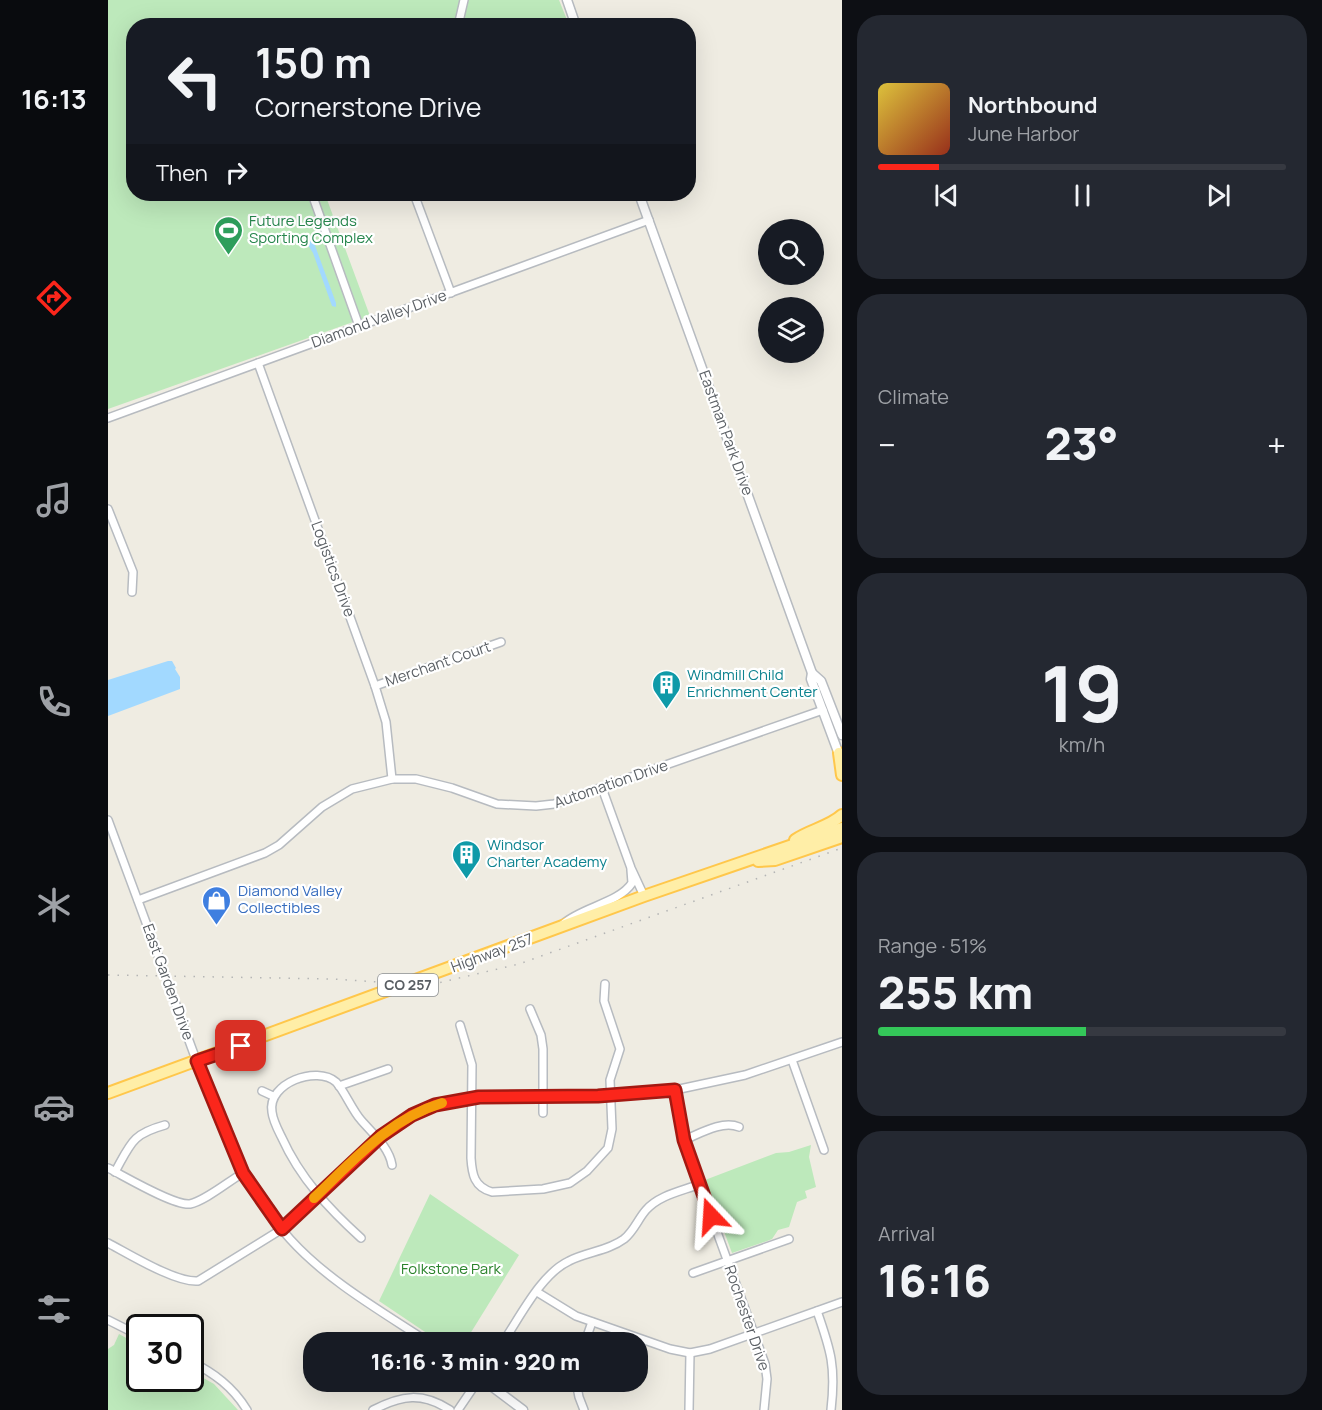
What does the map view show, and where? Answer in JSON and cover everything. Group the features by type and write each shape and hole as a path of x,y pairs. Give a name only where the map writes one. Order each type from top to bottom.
{"main road":[{"path":"840,758 842,775"},
{"path":"787,847 806,832 834,821 842,815"},
{"name":"Highway 257","path":"108,1094 644,896 842,828"},
{"path":"746,862 775,860 842,837"}],"street":[{"path":"460,18 464,0"},
{"path":"567,0 573,18"},
{"path":"314,201 359,326"},
{"path":"417,201 451,292"},
{"name":"Eastman Park Drive","path":"642,201 813,673 821,681 842,735"},
{"name":"Diamond Valley Drive","path":"108,418 649,220"},
{"name":"Logistics Drive","path":"258,363 375,686 386,722 392,779"},
{"path":"108,508 133,573 132,592"},
{"name":"Merchant Court","path":"375,686 501,642"},
{"name":"Eastman Park Drive","path":"813,673 811,679 840,758"},
{"name":"Automation Drive","path":"138,900 265,853 303,826 322,807 352,789 392,779 416,779 508,806 554,804 823,710"},
{"path":"602,788 631,868 644,896"},
{"name":"East Garden Drive","path":"108,820 110,832 138,900 197,1061 243,1173 282,1229 320,1268 413,1332"},
{"path":"557,929 572,916 627,890 632,884 631,868"},
{"path":"460,1025 471,1059 473,1176 479,1185 495,1192 555,1187 570,1182 587,1171 610,1144 611,1076 619,1058 620,1049 604,1001 605,984"},
{"path":"530,1009 540,1031 543,1049 543,1113"},
{"path":"108,1243 177,1277 190,1282 198,1281 282,1229 377,1139 400,1122 423,1110 449,1101 472,1098 611,1096 675,1090 737,1077 842,1042"},
{"path":"792,1060 824,1150"},
{"path":"339,1086 388,1069"},
{"path":"361,1238 318,1195 300,1171 276,1125 272,1112 273,1096 286,1085 315,1075 329,1078 339,1086 353,1110 388,1152 392,1165"},
{"name":"Rochester Drive","path":"675,1090 684,1140 767,1372 764,1410"},
{"path":"262,1091 273,1096"},
{"path":"684,1140 730,1124 738,1127"},
{"path":"165,1125 136,1136 112,1170 173,1201 185,1204 196,1202 243,1173"},
{"path":"510,1332 550,1274 564,1263 621,1241 631,1233 644,1212 653,1204 699,1184"},
{"path":"693,1273 789,1239"},
{"path":"537,1292 567,1312 592,1322 670,1349 690,1353 710,1349 842,1302"},
{"path":"817,1311 833,1363 831,1410"},
{"path":"108,1320 126,1329"},
{"path":"588,1332 592,1322"},
{"path":"689,1410 690,1353"},
{"path":"204,1370 222,1381 247,1410"},
{"path":"458,1410 470,1392"},
{"path":"500,1392 524,1410"},
{"path":"578,1392 584,1410"},
{"path":"373,1410 387,1402 408,1397 430,1400 450,1410"}],"green space":[{"name":"Future Legends Sporting Complex","path":"108,0 559,0 566,18 126,18 126,201 328,201 370,316 108,409"},
{"path":"811,1145 809,1157 816,1187 805,1191 807,1198 797,1202 789,1227 778,1230 772,1239 732,1253 705,1180 776,1153 789,1152"},
{"name":"Folkstone Park","path":"430,1194 519,1255 471,1332 425,1332 379,1301"},
{"path":"119,1334 126,1338 126,1392 204,1392 204,1378 214,1384 238,1410 108,1410 108,1349 114,1345"}],"water":[{"path":"313,240 336,307 332,306 313,253 306,242"},
{"path":"172,661 180,677 180,689 108,716 108,680"}],"railway":[{"path":"108,975 438,983 519,964 842,848"}],"slow traffic":[{"path":"314,1198 390,1128 412,1115 442,1103"}],"place":[{"name":"Future Legends Sporting Complex","path":"228,256"},
{"name":"Windmill Child Enrichment Center","path":"666,710"},
{"name":"Windsor Charter Academy","path":"466,880"},
{"name":"Diamond Valley Collectibles","path":"217,926"}],"route":[{"path":"241,1046 197,1061 234,1156 264,1206 282,1229 381,1136 412,1115 435,1105 479,1097 598,1096 675,1090 688,1155 711,1216"}]}
